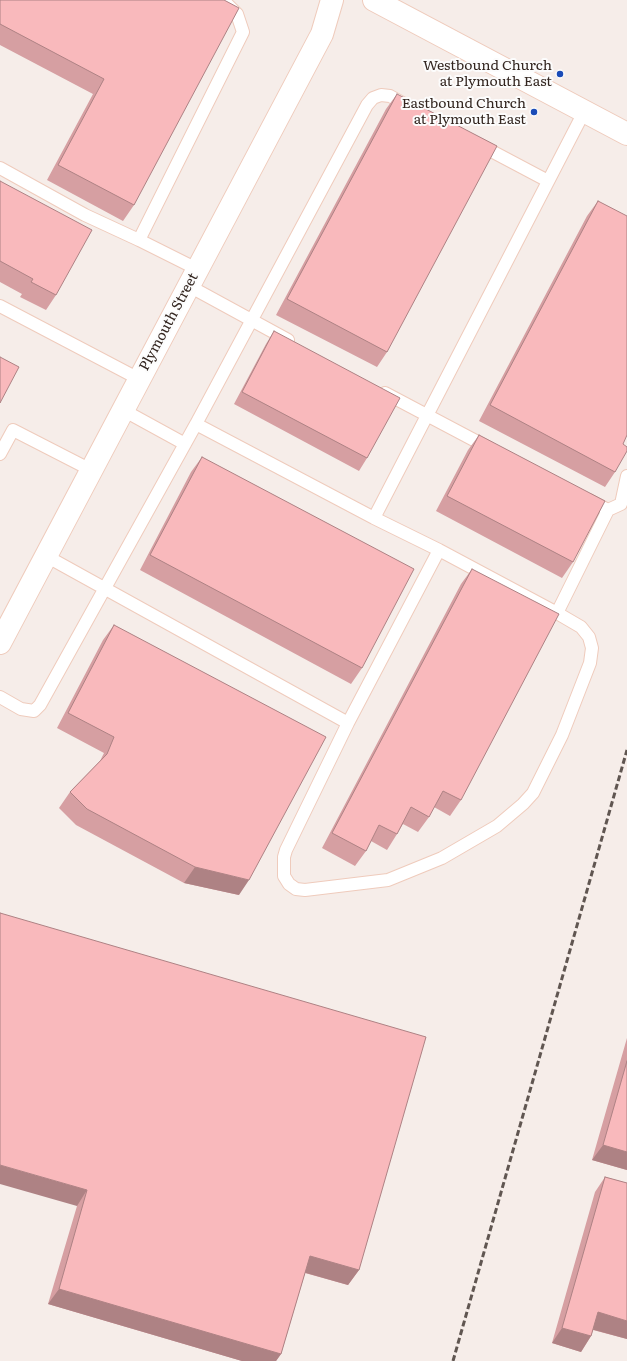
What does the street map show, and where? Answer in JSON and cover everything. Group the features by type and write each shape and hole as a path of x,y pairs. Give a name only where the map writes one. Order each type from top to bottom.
{"street":[{"name":"Plymouth Street","path":"0,642 322,34 332,0"},
{"path":"374,0 627,134"}],"lane":[{"path":"139,240 243,32 237,14 226,3 220,0"},
{"path":"0,697 21,709 34,711 40,705 196,424 367,105 373,98 385,95 390,96 417,111"},
{"path":"374,518 584,112"},
{"path":"472,140 548,181"},
{"path":"0,168 85,215 139,240 193,277 251,320 298,346"},
{"path":"0,306 139,379"},
{"path":"373,386 497,452"},
{"path":"123,410 185,444"},
{"path":"196,424 374,518 438,550 557,613 581,627 589,637 592,648 590,663 562,735 533,793 523,804 497,826 442,858 388,880 305,890 296,889 289,884 284,876 284,857 286,850 348,723 438,550"},
{"path":"0,454 13,430 91,470"},
{"path":"557,613 608,510 621,504 627,476"},
{"path":"580,496 608,510"},
{"path":"46,556 348,723"}],"shaded area":[{"path":"0,0 627,0 627,1361 0,1361"}],"building":[{"path":"0,0 224,0 239,8 134,205 58,165 104,79 0,24"},
{"path":"397,94 497,146 387,352 287,299"},
{"path":"0,181 92,230 56,295 31,282 33,279 0,261"},
{"path":"598,201 627,216 627,435 623,444 627,447 627,451 615,472 490,405"},
{"path":"274,331 400,398 367,458 242,392"},
{"path":"0,357 19,367 0,403"},
{"path":"479,435 605,501 573,562 447,496"},
{"path":"202,457 414,569 362,668 150,555"},
{"path":"472,569 559,614 461,800 443,791 429,817 411,807 397,834 379,825 366,851 332,833"},
{"path":"114,625 326,737 249,880 195,867 87,809 70,792 107,754 114,737 68,713"},
{"path":"0,913 426,1037 359,1270 310,1256 281,1354 59,1289 87,1190 0,1165"},
{"path":"627,1061 627,1152 603,1145"},
{"path":"605,1177 627,1183 627,1321 598,1312 591,1336 562,1328"}],"railway":[{"path":"453,1361 627,750"}],"place":[{"name":"Westbound Church at Plymouth East","path":"560,74"},
{"name":"Eastbound Church at Plymouth East","path":"534,112"}]}
